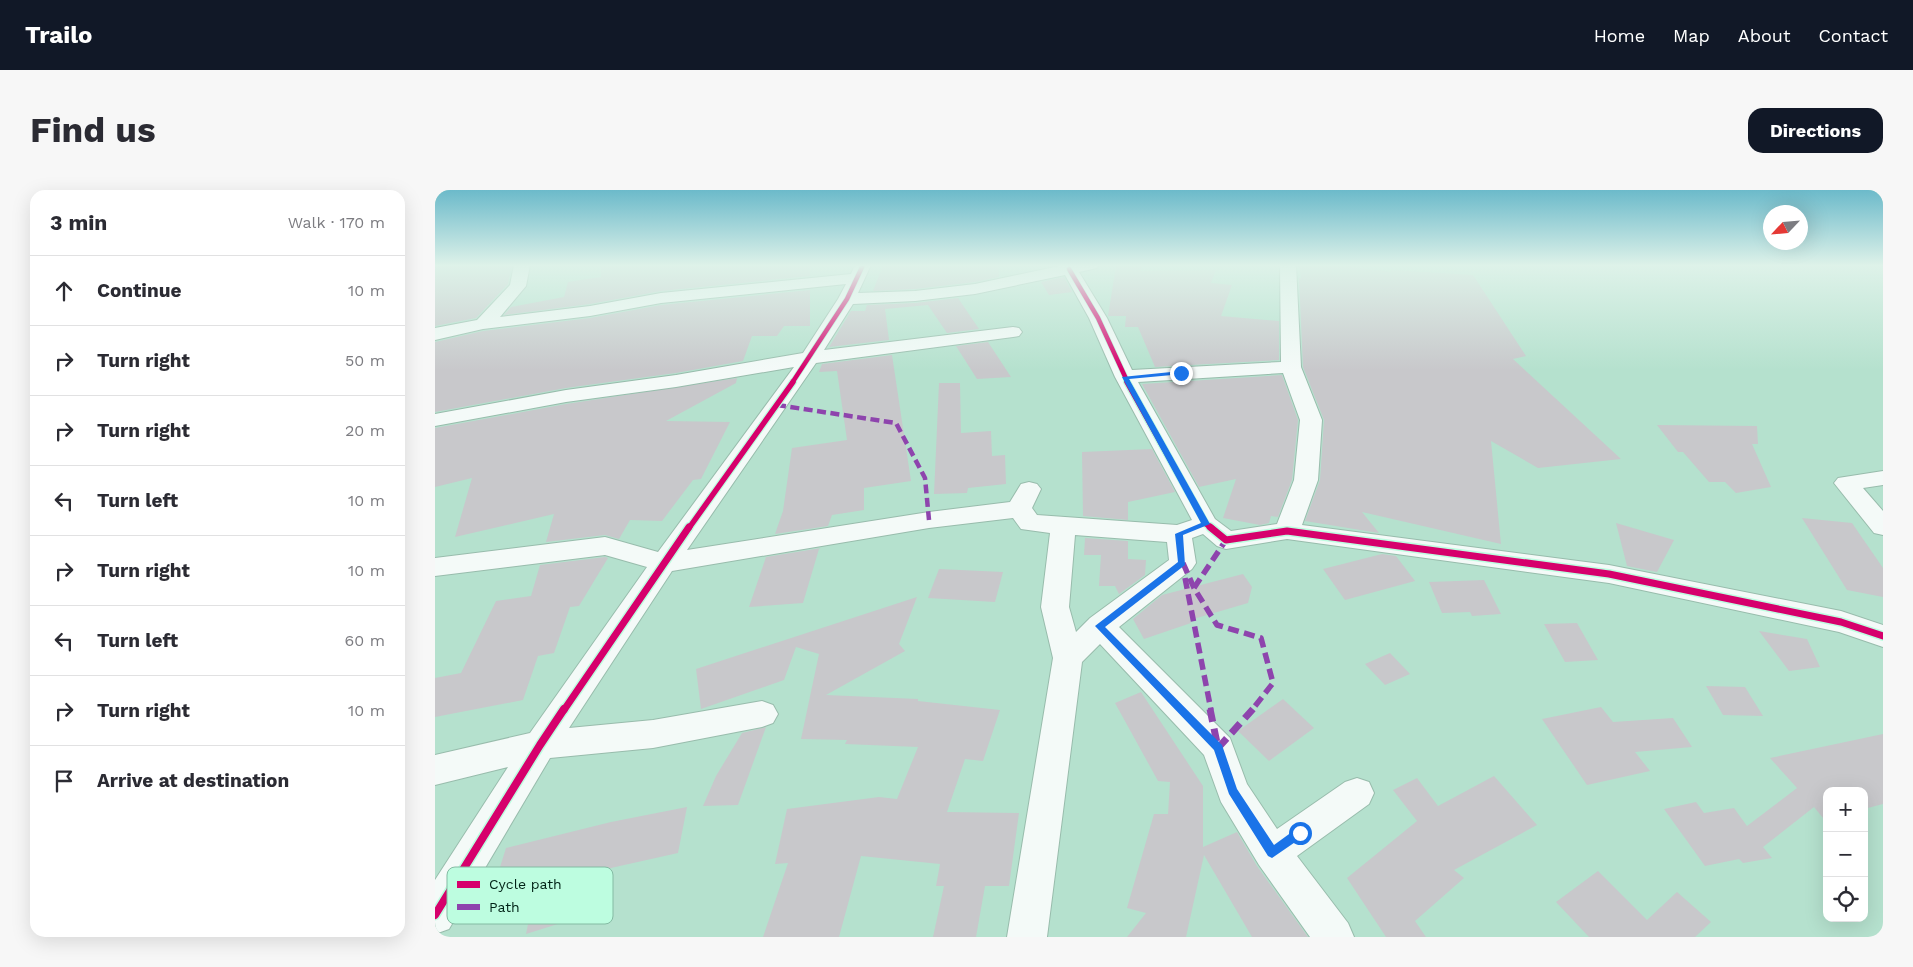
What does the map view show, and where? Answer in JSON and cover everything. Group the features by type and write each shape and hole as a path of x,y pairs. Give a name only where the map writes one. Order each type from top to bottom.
{"street":[{"path":"483,324 505,300"},
{"path":"435,334 483,324 590,311 651,300"},
{"path":"465,867 540,745 664,563 810,358 845,300"},
{"path":"1087,300 1098,318 1125,377 1206,524 1227,540 1287,530 1609,574 1841,622 1883,636"},
{"path":"1287,530 1306,480 1311,420 1291,367 1289,300"},
{"path":"435,420 566,396 677,381 810,358 1013,332"},
{"path":"1125,377 1199,371 1291,367"},
{"path":"1883,478 1846,483 1883,527"},
{"path":"435,567 605,546 664,563 920,522 1024,499 1030,523 1179,534 1206,524"},
{"path":"1027,937 1068,658 1055,607 1063,525"},
{"path":"1068,658 1100,626 1183,563 1179,534"},
{"path":"1100,626 1218,748 1233,791 1272,852 1334,937"},
{"path":"435,770 540,745 653,734 762,714"},
{"path":"1272,852 1357,793"},
{"path":"435,915 447,896"}],"building":[{"path":"435,300 493,300 476,318 435,326"},
{"path":"549,300 613,300 504,315 511,307"},
{"path":"712,300 810,300 810,326 784,326 777,336 752,336 743,361 676,373 566,388 435,412 435,342 483,331 590,318 661,305"},
{"path":"959,300 979,329 947,333 928,305 885,309 889,340 829,347 851,311 865,311 867,305"},
{"path":"1111,300 1227,300 1221,316 1279,321 1279,360 1155,367 1138,327 1125,327 1126,316 1108,316"},
{"path":"1300,300 1489,300 1526,356 1513,359 1621,459 1538,468 1491,441 1501,544 1362,512 1379,533 1305,521 1320,480 1324,420 1303,367"},
{"path":"988,342 1011,377 977,379 956,346"},
{"path":"892,355 911,481 864,488 864,510 832,515 828,526 775,534 783,511 792,448 847,440 837,371 819,372 822,364"},
{"path":"1282,375 1298,420 1292,480 1278,517 1271,516 1269,523 1260,525 1223,518 1236,479 1199,487 1142,384"},
{"path":"737,378 736,383 666,421 730,422 701,479 693,480 662,521 630,520 619,539 605,535 546,542 554,514 455,537 472,478 435,487 435,428 566,404"},
{"path":"939,383 960,383 961,433 991,431 992,456 1005,455 1006,484 968,488 967,493 934,494"},
{"path":"1657,425 1757,426 1758,444 1752,444 1771,487 1736,493 1725,482 1709,482 1683,452 1678,452"},
{"path":"1152,449 1175,492 1128,502 1128,520 1083,516 1082,452"},
{"path":"1802,518 1852,523 1883,568 1883,597 1847,590"},
{"path":"1616,523 1674,540 1657,572 1627,566"},
{"path":"1085,538 1128,541 1128,559 1146,560 1145,575 1119,594 1115,586 1099,586 1101,555 1084,555"},
{"path":"821,548 819,549 803,603 749,607 766,557"},
{"path":"1382,554 1396,556 1415,581 1345,600 1323,569"},
{"path":"608,558 579,606 570,607 554,653 538,656 523,700 435,717 435,678 461,673 496,601 531,596 540,565"},
{"path":"939,569 1003,572 995,602 928,598"},
{"path":"1243,574 1252,587 1248,603 1190,620 1191,623 1144,639 1133,619 1162,595"},
{"path":"1484,580 1501,614 1472,616 1470,612 1442,613 1429,582"},
{"path":"917,597 899,644 905,651 826,695 918,699 918,701 1000,710 983,761 965,759 947,812 1019,813 1009,886 985,886 976,937 933,937 944,886 936,886 940,864 861,856 839,937 763,937 788,863 775,864 787,809 879,797 897,799 918,747 845,744 847,740 801,739 819,654 796,647 784,680 701,709 696,669"},
{"path":"1577,623 1598,660 1565,662 1544,624"},
{"path":"1759,631 1807,639 1820,667 1789,671"},
{"path":"1390,653 1410,674 1385,685 1365,664"},
{"path":"1706,686 1745,687 1763,716 1723,715"},
{"path":"1141,692 1203,786 1203,847 1237,832 1257,866 1308,937 1252,937 1204,855 1186,937 1127,937 1146,913 1127,908 1154,814 1168,814 1170,782 1158,781 1115,703"},
{"path":"1283,699 1314,728 1269,761 1238,731"},
{"path":"1601,707 1613,722 1673,718 1692,747 1635,752 1650,771 1587,785 1542,719"},
{"path":"766,727 738,805 703,806 716,776 742,733"},
{"path":"1883,734 1883,804 1868,808 1868,787 1823,787 1823,818 1814,807 1763,847 1772,858 1743,863 1739,859 1705,866 1664,809 1696,802 1704,813 1734,808 1747,826 1797,788 1770,758"},
{"path":"1494,776 1537,825 1454,870 1464,878 1415,921 1426,937 1386,937 1347,878 1417,821 1393,790 1417,778 1438,806"},
{"path":"687,807 678,853 613,868 500,867 506,848 611,822"},
{"path":"1598,871 1647,920 1677,892 1711,922 1695,937 1589,937 1556,902"},
{"path":"528,924 558,924 526,934"}],"marked path":[{"path":"777,405 896,423 925,478 929,520"},
{"path":"1194,588 1226,540"},
{"path":"1183,563 1194,588 1217,625 1261,638 1273,683 1249,715 1218,748"},
{"path":"1185,578 1218,748"}],"cycle path":[{"path":"465,867 540,745 664,563 810,358 846,300"},
{"path":"1087,300 1098,318 1125,377 1206,524 1226,540 1287,531 1609,574 1841,622 1883,636"},
{"path":"435,915 447,896"}],"route":[{"path":"1181,373 1125,377 1206,524 1179,534 1183,563 1100,626 1218,748 1233,791 1272,852 1300,833"}]}
